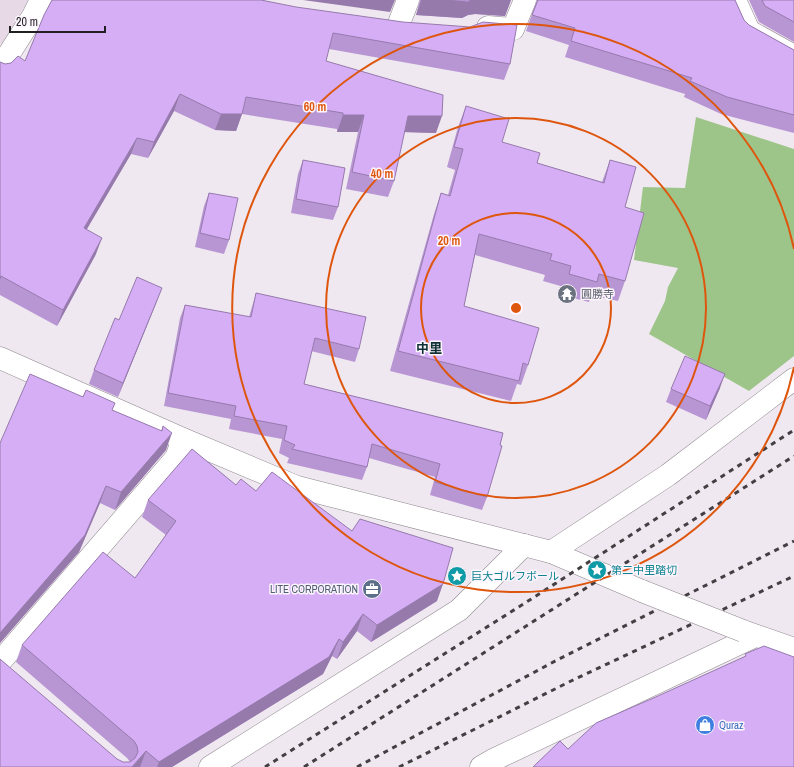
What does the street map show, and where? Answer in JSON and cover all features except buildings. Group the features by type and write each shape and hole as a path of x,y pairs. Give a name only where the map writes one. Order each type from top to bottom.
{"street":[{"path":"0,68 33,16 41,0"},
{"path":"398,26 408,0"},
{"path":"470,28 474,26 513,28 525,0"},
{"path":"734,0 749,31 794,56"},
{"path":"375,23 420,28"},
{"path":"0,358 183,439 296,486 551,552 642,591 749,634 794,650"},
{"path":"551,552 668,476 794,379"},
{"path":"4,667 176,458 183,439"},
{"path":"210,767 459,610 524,545"},
{"path":"491,765 749,634"}],"shaded area":[{"path":"0,0 28,0 2,45 0,43"}],"green space":[{"path":"696,117 794,149 794,356 749,391 649,334 665,301 668,287 678,268 634,260 643,187 685,188"}],"railway":[{"path":"265,767 525,603 794,430"},
{"path":"304,767 794,456"},
{"path":"357,767 559,659 794,541"},
{"path":"399,767 571,681 794,576"}],"place":[{"name":"圓勝寺","path":"567,294"},
{"name":"第二中里踏切","path":"597,570"},
{"name":"巨大ゴルフボール","path":"457,576"},
{"name":"LITE CORPORATION","path":"372,589"},
{"name":"Quraz","path":"705,725"}],"district":[{"name":"中里","path":"429,348"}]}
